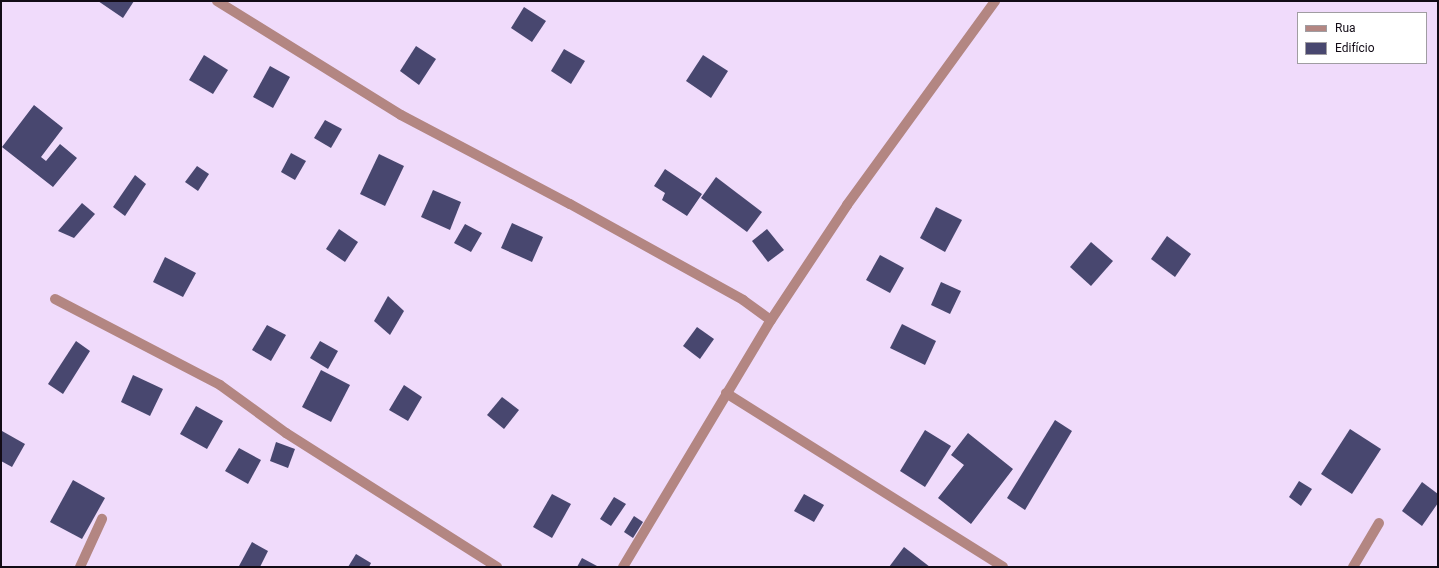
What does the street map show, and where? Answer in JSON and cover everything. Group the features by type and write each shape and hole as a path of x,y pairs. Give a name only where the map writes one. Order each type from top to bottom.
{"street":[{"path":"217,1 401,115 584,212 743,300 771,320"},
{"path":"623,567 771,320 847,205 995,1"},
{"path":"56,299 220,384 286,433 498,567"},
{"path":"726,393 1003,567"},
{"path":"80,567 102,519"},
{"path":"1353,567 1379,523"}],"building":[{"path":"98,1 134,1 123,18"},
{"path":"524,7 546,21 532,42 511,28"},
{"path":"416,46 436,59 419,85 400,71"},
{"path":"564,49 585,61 571,84 551,71"},
{"path":"204,55 228,70 213,94 189,80"},
{"path":"703,55 728,71 711,98 686,81"},
{"path":"270,66 290,77 273,108 253,97"},
{"path":"34,105 63,128 41,157 46,161 60,144 77,158 53,187 2,147"},
{"path":"325,120 342,129 331,148 314,138"},
{"path":"291,153 306,161 295,180 281,172"},
{"path":"379,154 404,166 385,206 360,194"},
{"path":"197,166 209,174 198,191 185,182"},
{"path":"665,169 702,194 687,216 662,200 665,193 654,186"},
{"path":"135,175 146,184 125,216 113,207"},
{"path":"716,177 762,212 747,232 701,198"},
{"path":"433,190 461,202 450,230 421,217"},
{"path":"82,203 95,214 74,238 58,231"},
{"path":"936,207 962,220 945,252 920,238"},
{"path":"512,223 543,237 532,262 501,248"},
{"path":"465,224 482,233 471,252 454,243"},
{"path":"339,229 358,242 345,262 326,249"},
{"path":"767,229 784,250 768,262 752,241"},
{"path":"1167,236 1191,254 1175,277 1151,259"},
{"path":"1091,242 1113,261 1091,286 1070,267"},
{"path":"880,255 904,268 890,293 866,280"},
{"path":"165,257 196,273 183,297 153,282"},
{"path":"941,282 961,291 950,314 931,305"},
{"path":"388,296 404,311 390,335 374,321"},
{"path":"902,324 936,341 925,365 890,348"},
{"path":"267,325 286,335 271,361 252,350"},
{"path":"697,327 714,339 700,359 683,346"},
{"path":"76,341 90,351 63,394 48,384"},
{"path":"320,341 338,351 328,369 310,358"},
{"path":"321,370 350,385 331,422 302,407"},
{"path":"133,375 163,389 150,416 121,402"},
{"path":"404,385 422,397 408,421 389,410"},
{"path":"502,397 519,410 504,429 487,415"},
{"path":"196,406 223,421 207,449 180,434"},
{"path":"1055,420 1072,431 1025,510 1007,498"},
{"path":"1350,429 1381,449 1352,494 1321,474"},
{"path":"925,430 951,446 925,487 900,471"},
{"path":"2,431 25,444 12,467 1,461"},
{"path":"968,433 1013,469 971,524 938,498 964,465 951,455"},
{"path":"276,442 295,449 288,468 270,461"},
{"path":"239,448 261,460 248,484 225,471"},
{"path":"73,480 105,498 82,539 50,522"},
{"path":"1299,481 1312,489 1301,506 1289,497"},
{"path":"1422,482 1438,494 1438,503 1422,526 1402,511"},
{"path":"552,494 571,504 552,538 533,527"},
{"path":"804,494 824,505 814,522 794,511"},
{"path":"614,497 626,504 611,526 600,519"},
{"path":"634,516 643,522 633,538 624,532"},
{"path":"252,542 268,551 260,567 239,566"},
{"path":"904,547 930,567 889,567"},
{"path":"356,554 371,563 369,567 348,567"},
{"path":"582,558 597,566 577,567"}]}
